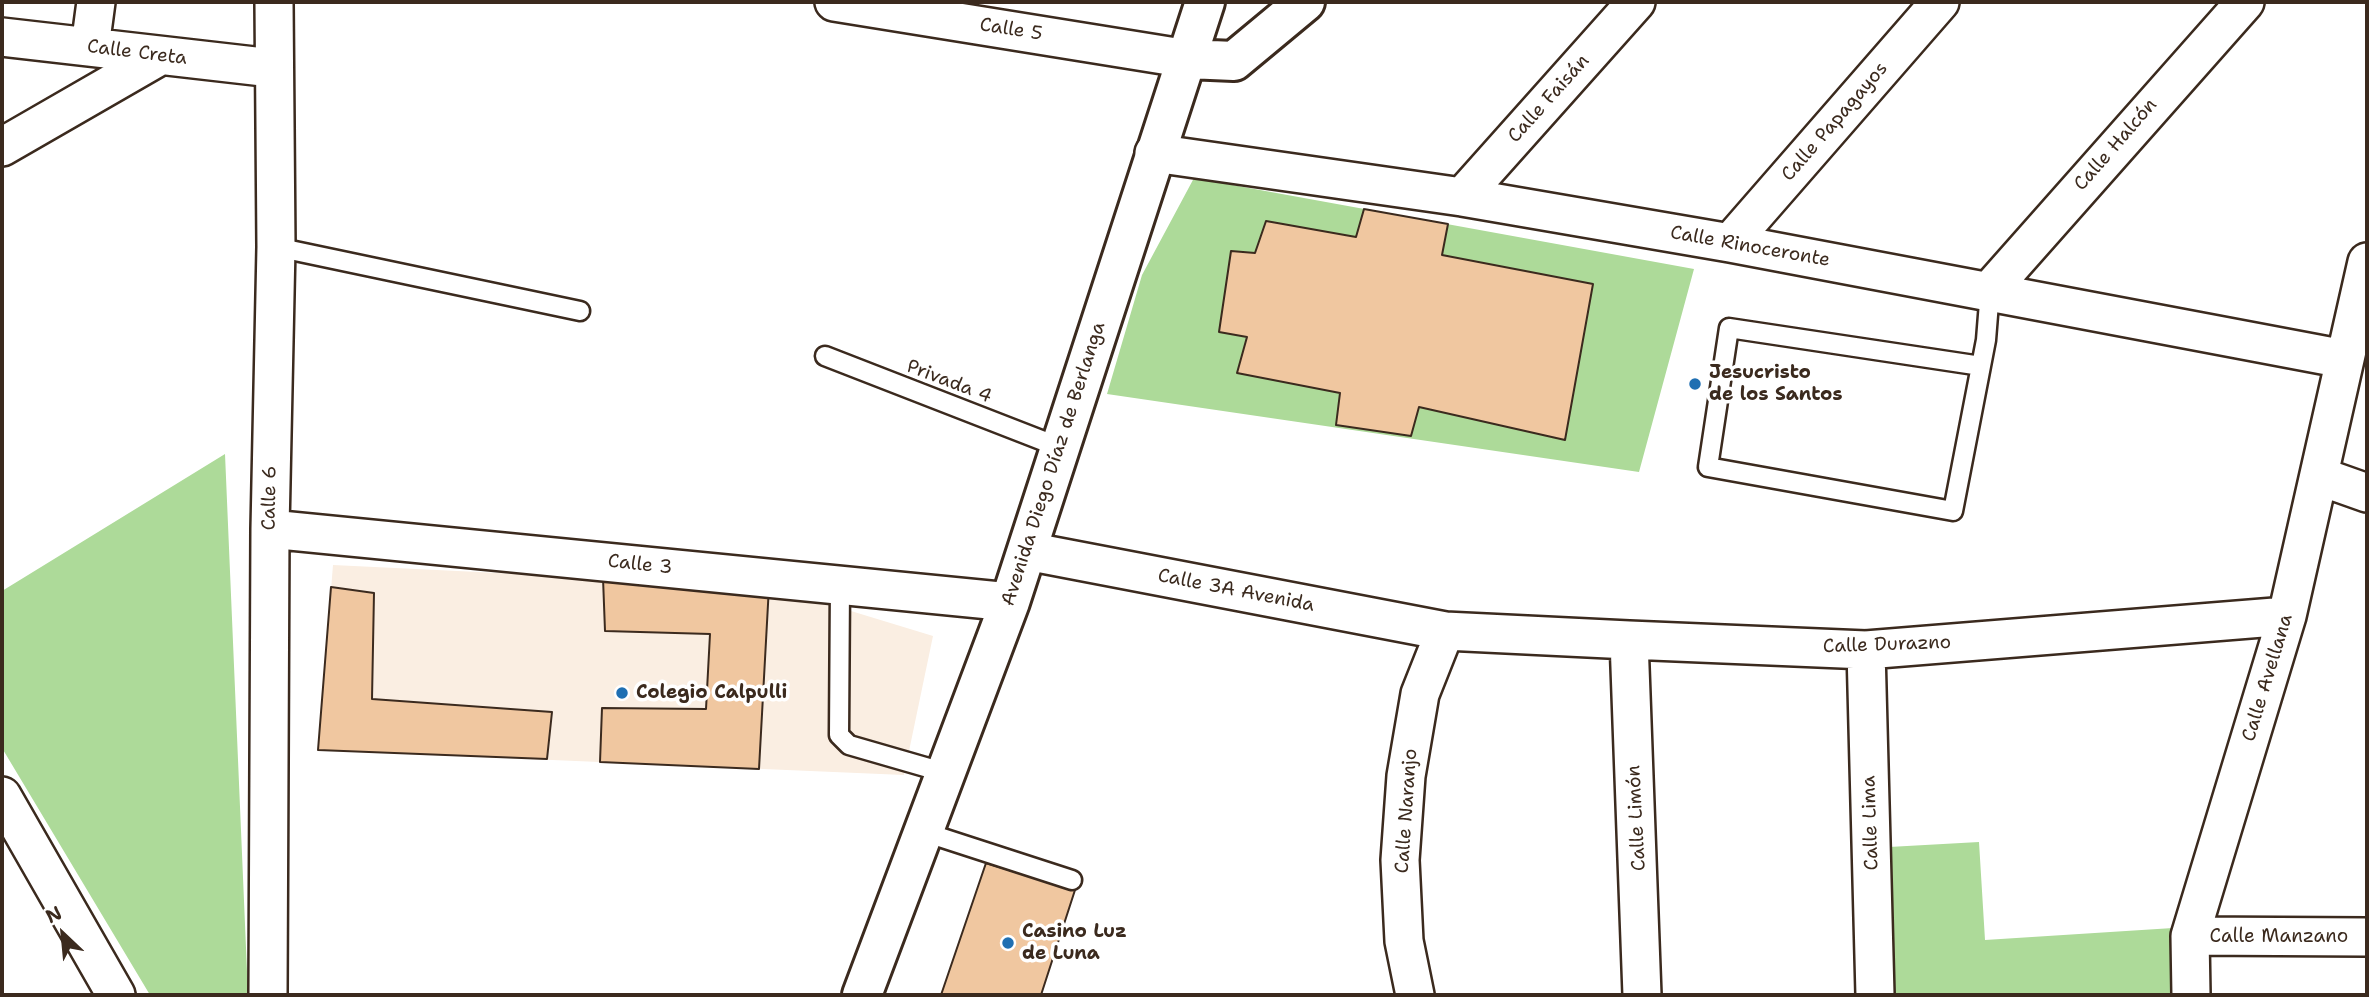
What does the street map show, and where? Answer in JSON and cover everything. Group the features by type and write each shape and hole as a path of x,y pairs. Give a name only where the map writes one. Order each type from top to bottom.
{"street":[{"path":"90,47 96,2"},
{"name":"Calle 6","path":"268,995 270,530 276,247 272,68 274,2"},
{"name":"Calle 5","path":"834,2 1188,59"},
{"name":"Avenida Diego Díaz de Berlanga","path":"862,995 1010,602 1205,2"},
{"path":"1188,59 1234,61 1305,2"},
{"name":"Calle Faisán","path":"1462,197 1636,2"},
{"name":"Calle Papagayos","path":"1730,243 1940,2"},
{"name":"Calle Halcón","path":"1990,290 2245,2"},
{"name":"Calle Creta","path":"2,37 272,68"},
{"path":"2,147 160,56"},
{"name":"Calle Rinoceronte","path":"1154,153 1462,197 1730,243 2344,359"},
{"name":"Calle Avellana","path":"2191,995 2190,936 2287,617 2367,262"},
{"path":"2319,476 2367,493"},
{"name":"Calle 3","path":"270,530 1010,602"},
{"name":"Calle 3A Avenida","path":"1027,551 1445,631"},
{"name":"Calle Durazno","path":"1445,631 1866,650 2287,617"},
{"name":"Calle Naranjo","path":"1415,995 1404,942 1400,860 1406,776 1420,694 1445,631"},
{"name":"Calle Limón","path":"1629,640 1642,995"},
{"name":"Calle Lima","path":"1866,650 1875,995"},
{"path":"2,796 116,995"},
{"name":"Calle Manzano","path":"2190,936 2367,937"}],"lane":[{"path":"276,247 580,311"},
{"path":"1981,366 1729,328 1708,467 1953,511 1981,366 1990,290"},
{"name":"Privada 4","path":"825,356 1059,447"},
{"path":"840,585 839,736 849,745 946,773"},
{"path":"924,832 1072,880"}],"shaded area":[{"name":"Colegio Calpulli","path":"333,565 769,586 933,636 904,775 318,750"}],"green space":[{"path":"1194,178 1694,269 1639,472 1107,394 1142,275"},
{"path":"225,454 248,995 150,995 2,748 2,591"},
{"path":"1979,842 1985,940 2173,928 2173,995 1892,995 1889,847"}],"building":[{"path":"1364,209 1448,224 1442,255 1593,284 1565,440 1419,407 1411,436 1336,425 1340,393 1237,373 1247,337 1219,332 1231,251 1255,253 1266,221 1356,237"},
{"path":"603,578 769,586 759,769 600,762 602,708 706,709 710,634 605,631"},
{"path":"331,587 374,593 372,699 552,712 547,759 318,750"},
{"name":"Casino Luz de Luna","path":"986,863 1075,890 1041,995 941,995"}],"place":[{"name":"Jesucristo de los Santos","path":"1695,384"},
{"name":"Colegio Calpulli","path":"622,693"},
{"name":"Casino Luz de Luna","path":"1008,943"}]}
